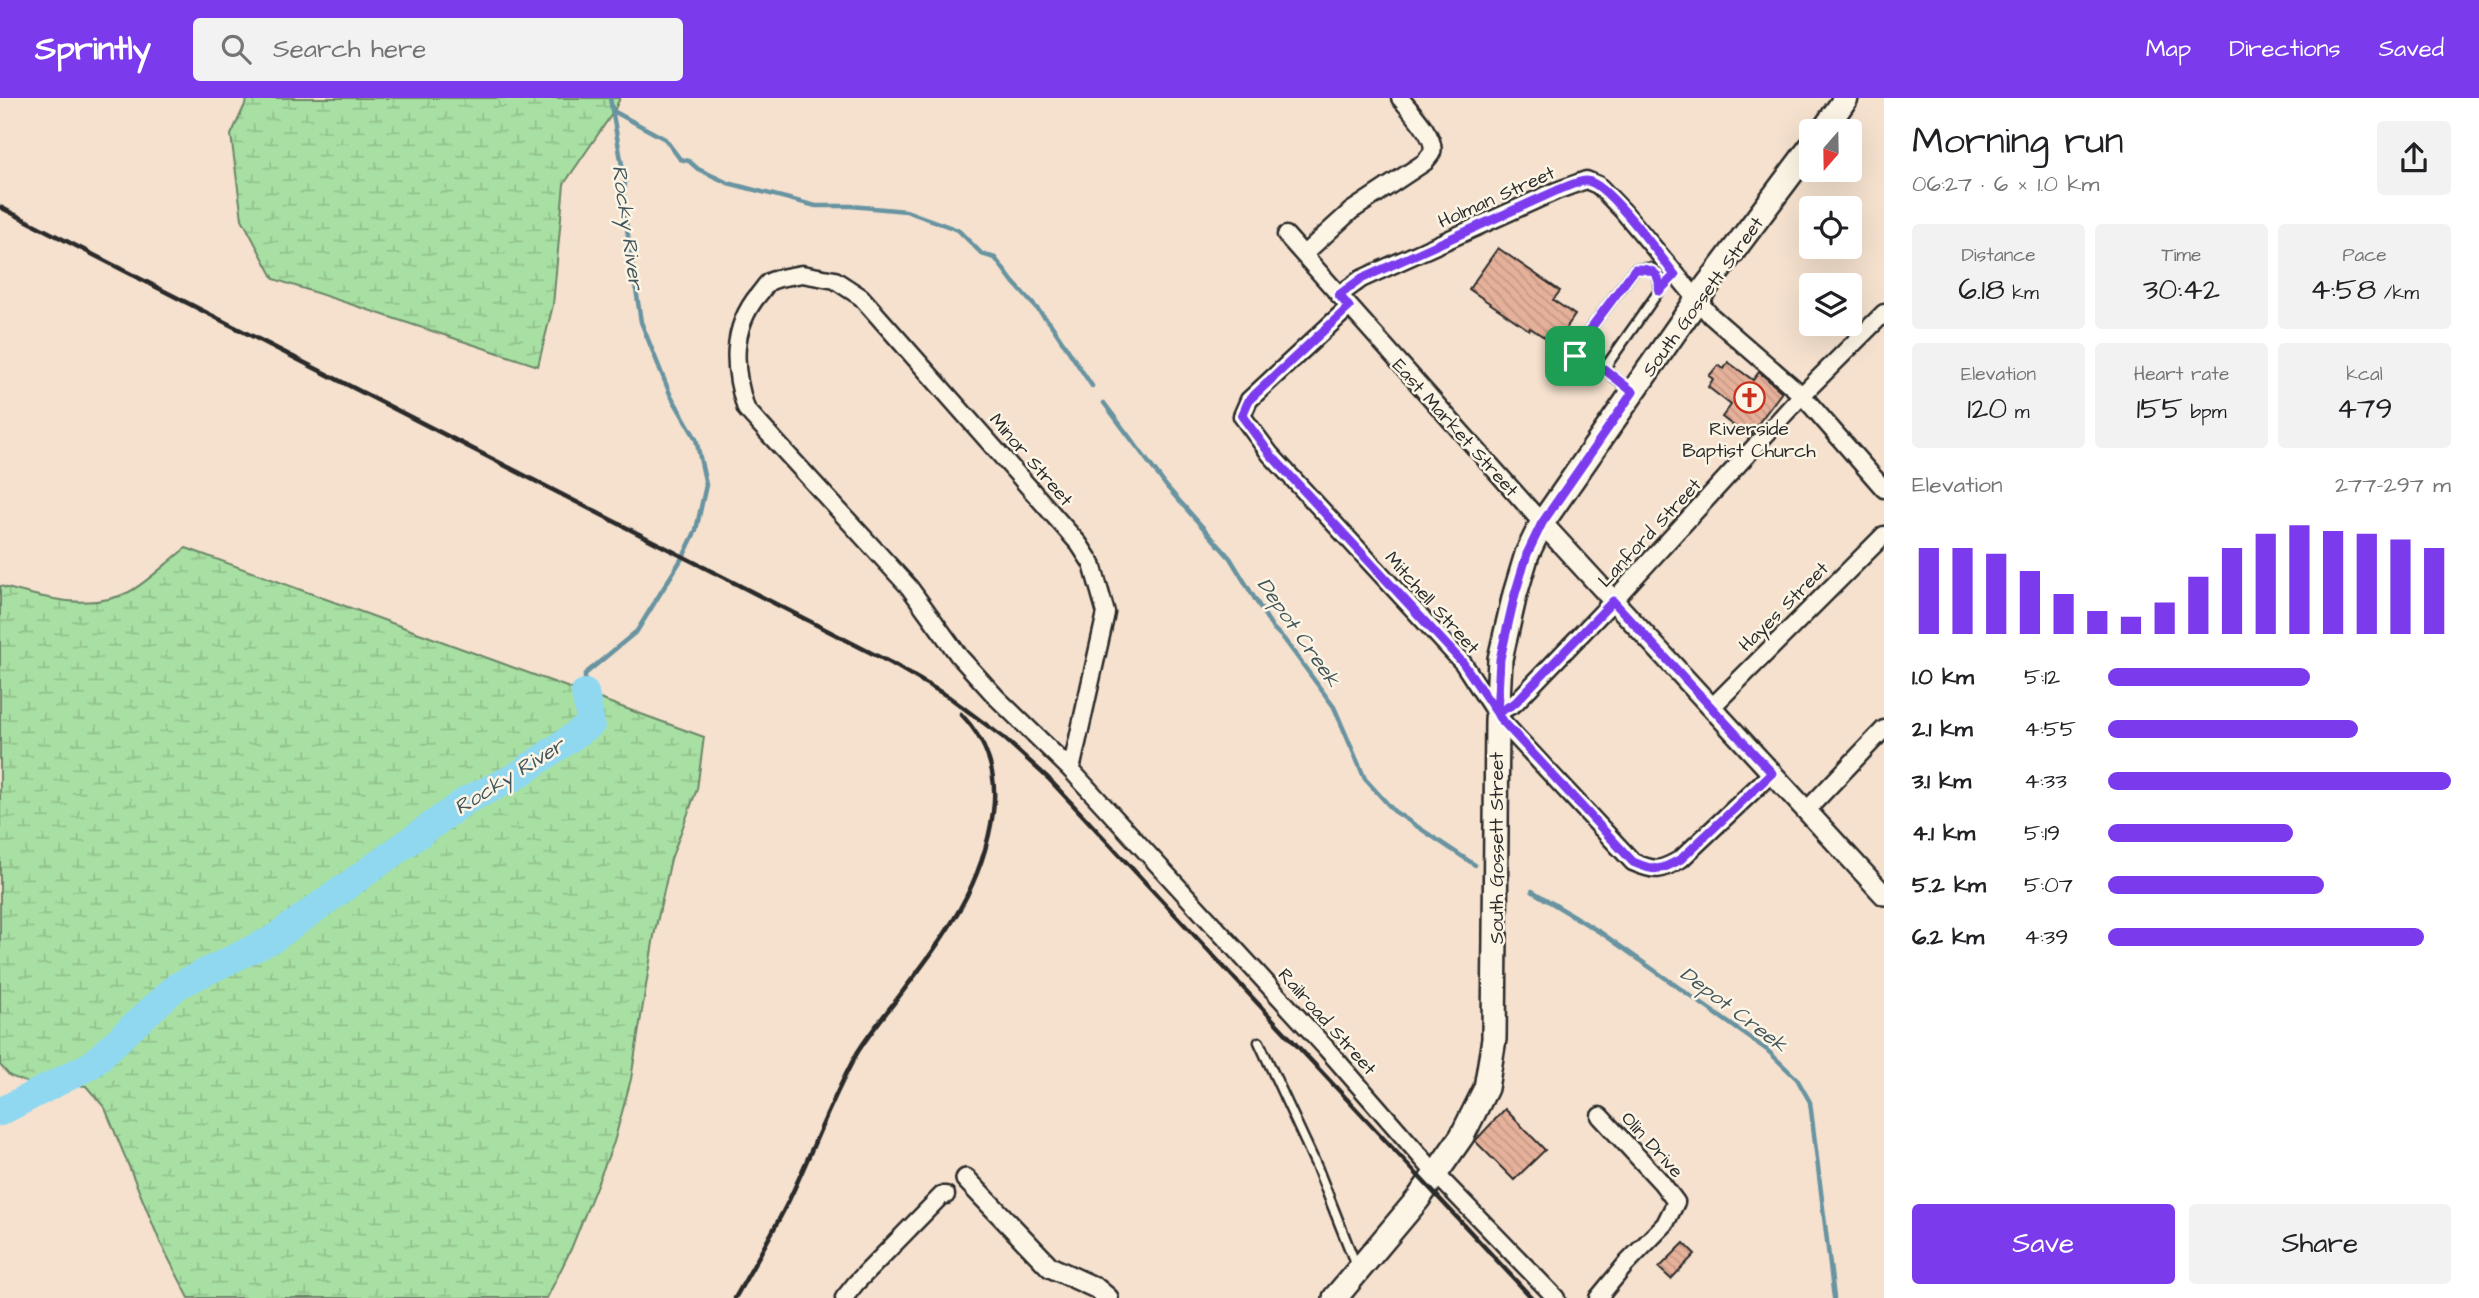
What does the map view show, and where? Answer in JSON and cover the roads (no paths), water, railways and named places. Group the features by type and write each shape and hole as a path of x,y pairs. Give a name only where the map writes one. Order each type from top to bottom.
{"main road":[{"path":"1832,119 1846,98"},
{"path":"1834,119 1853,98"},
{"name":"South Gossett Street","path":"1335,1298 1436,1174 1478,1109 1486,1088 1492,1062 1495,973 1497,713 1500,659 1527,554 1542,523 1697,300 1799,163"}],"street":[{"path":"1304,254 1351,211 1425,162 1432,152 1432,144 1422,124 1400,98"},
{"name":"Holman Street","path":"1344,301 1361,279 1556,191 1586,180 1598,184 1711,316 1802,395 1884,488"},
{"name":"East Market Street","path":"1286,235 1542,523 1884,895"},
{"name":"Minor Street","path":"802,274 835,280 861,297 1079,544 1092,564 1106,613 1071,770 959,656 908,587 746,409 737,379 738,336 754,300 769,282 802,274"},
{"name":"Mitchell Street","path":"1344,301 1249,400 1242,416 1270,454 1463,663 1499,717 1633,862 1653,870 1667,867 1681,859 1772,773"},
{"name":"Lanford Street","path":"1497,713 1515,703 1613,601 1802,395 1884,313"},
{"name":"Hayes Street","path":"1711,708 1884,535"},
{"path":"1807,811 1884,729"},
{"name":"Railroad Street","path":"1071,770 1326,1048 1436,1174 1556,1298"},
{"name":"Olin Drive","path":"1598,1298 1665,1224 1676,1202 1600,1116"},
{"path":"966,1179 1051,1267 1096,1288 1108,1298"},
{"path":"844,1298 942,1195 946,1195"}],"lane":[{"path":"1659,291 1660,281 1656,273 1649,268 1635,269 1576,348 1575,356 1596,372 1604,369 1659,291 1675,275"},
{"path":"1604,369 1633,392"},
{"path":"1259,1042 1317,1167 1358,1270"}],"waterway":[{"name":"Rocky River","path":"585,693 585,674 637,631 684,555 696,530 706,485 696,439 670,394 641,322 623,202 625,182 610,98"},
{"name":"Depot Creek","path":"615,112 665,139 680,159 689,161 698,169 728,183 816,206 906,211 958,230 982,254 995,258 1050,323 1092,386"},
{"name":"Depot Creek","path":"1104,403 1167,487 1230,558 1272,627 1284,639 1334,707 1365,779 1394,811 1475,865"},
{"name":"Rocky River","path":"0,1112 91,1065 177,986 273,939 467,800 515,777 591,724 585,693"},
{"name":"Depot Creek","path":"1532,891 1603,934 1767,1050 1797,1079 1810,1102 1834,1298"}],"railway":[{"path":"0,207 891,663 949,697 1004,738 1048,778 1532,1298"},
{"path":"735,1298 789,1200 856,1055 945,934 980,865 993,812 994,785 984,747 961,714"}],"place":[{"name":"Riverside Baptist Church","path":"1749,397"}]}
